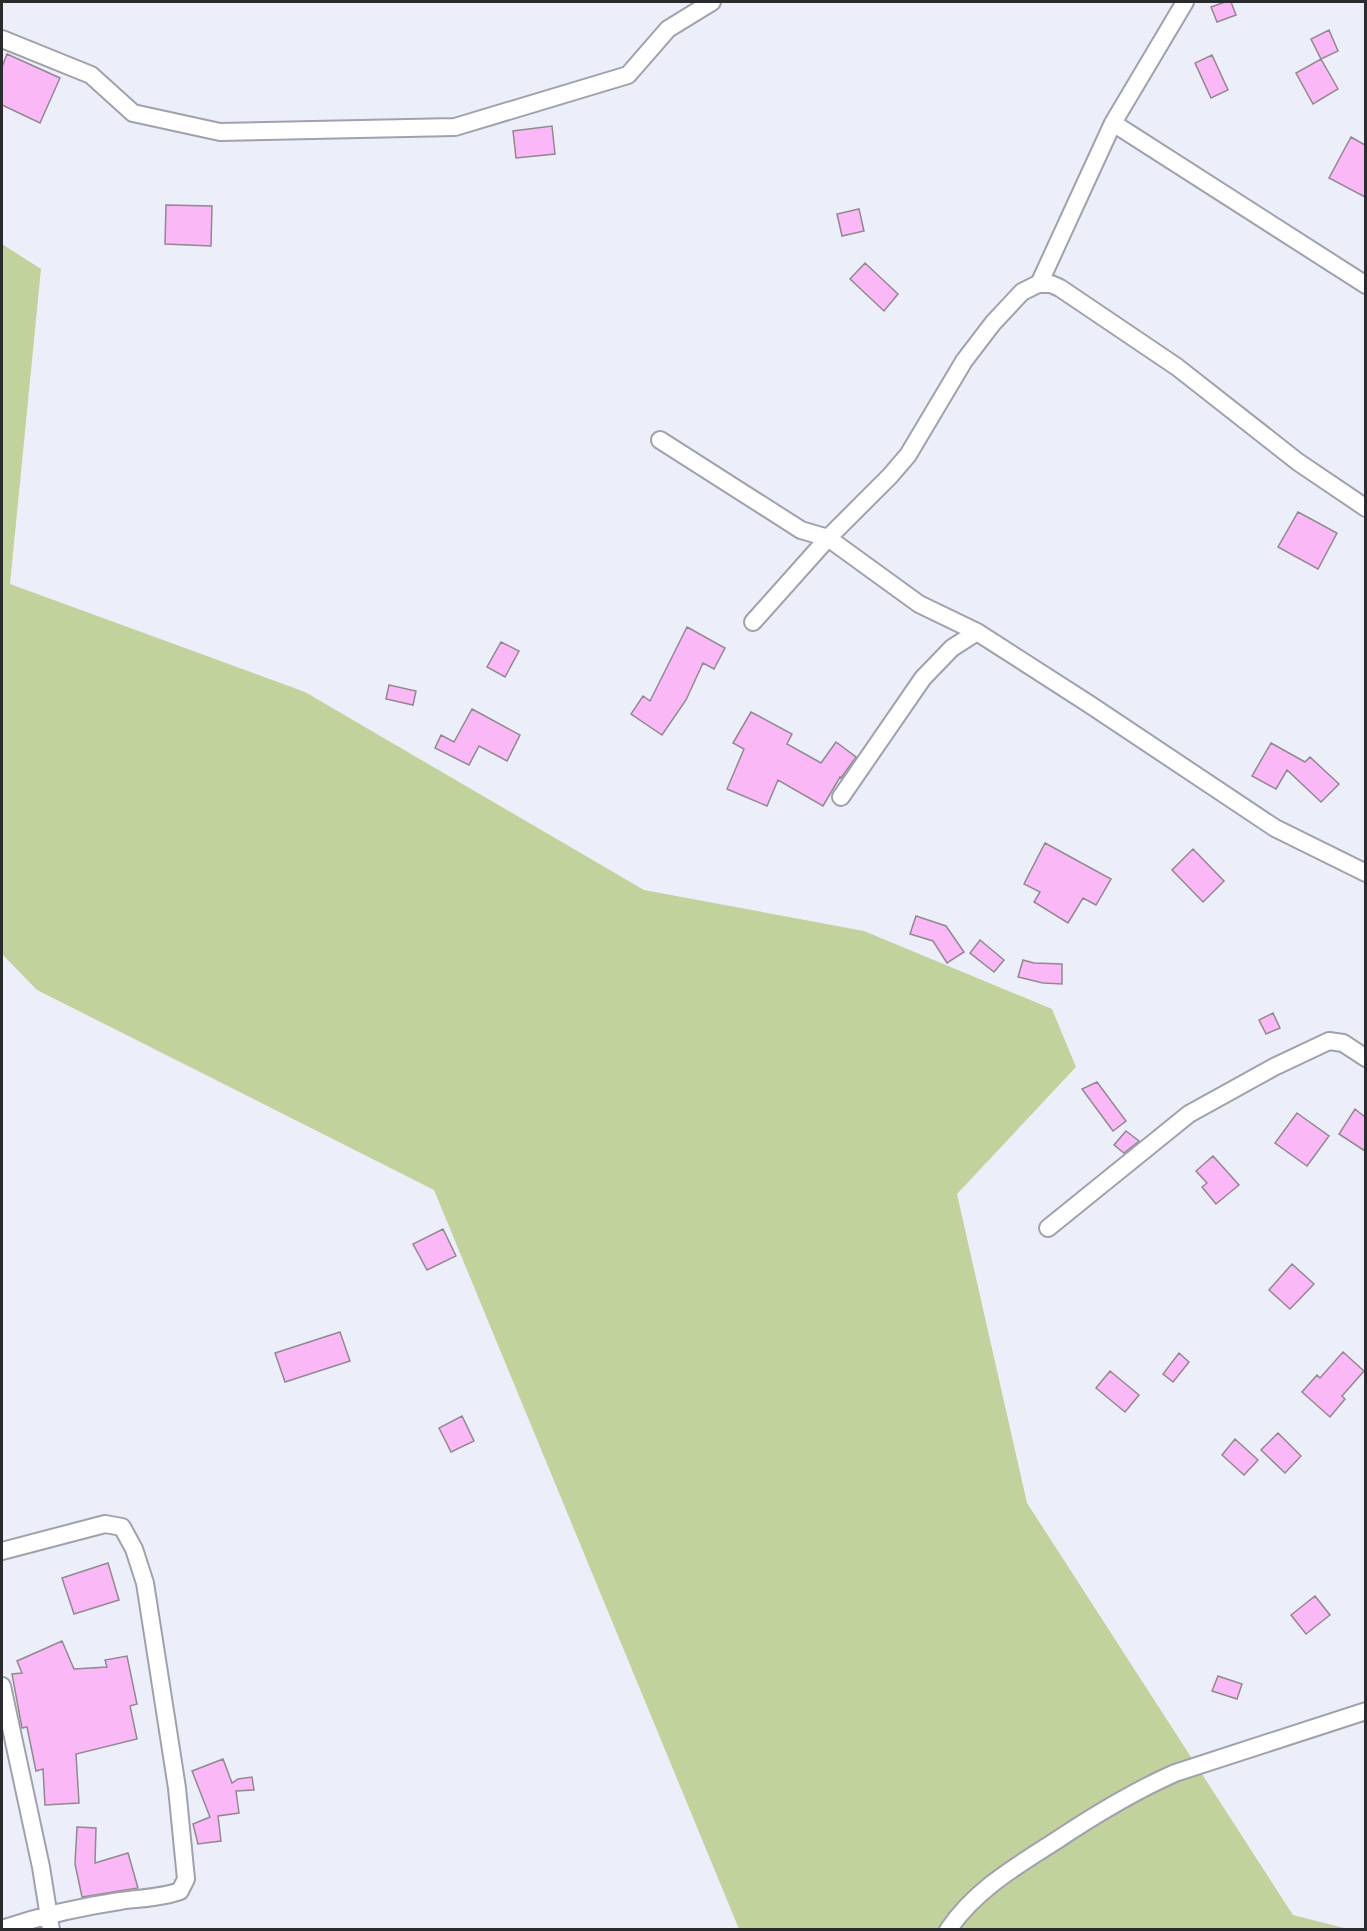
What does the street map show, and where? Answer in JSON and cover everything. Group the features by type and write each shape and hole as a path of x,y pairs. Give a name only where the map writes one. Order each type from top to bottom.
{"street":[{"path":"2,39 91,75 133,113 220,132 455,127 628,75 668,29 712,2"},
{"path":"1039,284 1113,123 1185,2"},
{"path":"1113,123 1365,285"},
{"path":"753,622 828,538 908,455 964,361 993,323 1022,292 1039,284 1051,284 1060,288 1177,367 1298,462 1365,508"},
{"path":"660,440 801,530 828,538 919,604 977,632 1275,828 1365,873"},
{"path":"841,797 923,678 952,648 977,632"},
{"path":"1048,1228 1189,1114 1274,1067 1329,1041 1342,1043 1365,1058"},
{"path":"2,1551 105,1524 122,1527 134,1549 145,1583 177,1788 186,1879 180,1891 167,1896 123,1901 49,1922 2,1929"},
{"path":"2,1686 41,1867 49,1922"},
{"path":"948,1929 972,1900 1000,1877 1087,1820 1150,1784 1174,1773 1365,1711"}],"green space":[{"path":"2,244 41,269 10,584 305,692 644,890 864,931 1052,1009 1076,1067 957,1194 1027,1503 1293,1915 1348,1929 739,1929 434,1190 37,990 2,954"}],"building":[{"path":"1231,2 1236,15 1217,22 1211,7"},
{"path":"1329,30 1338,51 1321,59 1311,39"},
{"path":"7,54 60,78 40,123 2,105 2,67"},
{"path":"1212,55 1228,90 1211,98 1195,63"},
{"path":"1321,59 1338,89 1313,104 1296,73"},
{"path":"552,126 555,154 516,158 513,131"},
{"path":"1351,137 1365,145 1365,197 1329,178"},
{"path":"166,205 212,206 211,246 165,244"},
{"path":"859,209 864,231 842,236 837,214"},
{"path":"865,263 898,294 884,311 850,279"},
{"path":"1298,512 1337,533 1318,569 1278,547"},
{"path":"687,627 725,648 714,669 703,663 686,700 662,735 631,714 643,696 650,701"},
{"path":"501,642 519,651 505,677 487,667"},
{"path":"389,685 416,691 413,705 386,699"},
{"path":"472,709 520,735 507,761 479,746 469,765 435,748 441,735 454,742"},
{"path":"751,712 792,734 787,744 821,763 836,742 856,757 840,777 823,806 778,780 767,806 727,789 744,749 733,743"},
{"path":"1271,743 1305,762 1310,757 1339,784 1321,802 1287,770 1276,789 1252,776"},
{"path":"1045,843 1111,879 1096,905 1083,898 1068,923 1034,902 1040,892 1024,884"},
{"path":"1193,849 1224,881 1203,902 1172,870"},
{"path":"916,916 946,926 964,952 947,963 933,941 910,934"},
{"path":"980,940 1004,960 994,972 970,953"},
{"path":"1023,960 1034,963 1062,964 1062,984 1043,983 1018,977"},
{"path":"1273,1013 1280,1028 1266,1034 1259,1020"},
{"path":"1097,1082 1126,1121 1113,1131 1082,1089"},
{"path":"1355,1109 1365,1117 1365,1151 1339,1134"},
{"path":"1297,1113 1329,1136 1307,1166 1275,1143"},
{"path":"1126,1131 1139,1141 1124,1153 1114,1145"},
{"path":"1213,1156 1239,1185 1216,1204 1202,1187 1207,1183 1196,1171"},
{"path":"443,1229 456,1256 427,1270 413,1244"},
{"path":"1292,1264 1314,1284 1290,1309 1269,1290"},
{"path":"340,1332 350,1361 285,1382 275,1353"},
{"path":"1343,1352 1364,1371 1342,1396 1345,1399 1330,1417 1302,1392 1317,1375 1320,1378"},
{"path":"1179,1353 1189,1362 1173,1382 1163,1374"},
{"path":"1110,1371 1139,1395 1125,1412 1096,1388"},
{"path":"462,1416 474,1441 451,1452 439,1428"},
{"path":"1278,1433 1301,1456 1285,1473 1261,1450"},
{"path":"1235,1439 1258,1460 1244,1475 1222,1455"},
{"path":"108,1563 119,1600 74,1614 62,1578"},
{"path":"1315,1596 1330,1615 1306,1634 1291,1615"},
{"path":"62,1641 74,1669 107,1667 105,1660 127,1656 137,1704 130,1706 137,1739 76,1754 79,1803 45,1805 43,1769 36,1771 27,1727 22,1728 12,1674 22,1673 17,1661"},
{"path":"1218,1676 1242,1684 1237,1699 1212,1691"},
{"path":"223,1759 232,1783 238,1779 252,1777 254,1790 236,1791 239,1813 218,1816 221,1841 198,1844 193,1824 210,1817 192,1771"},
{"path":"77,1827 96,1828 95,1863 128,1853 138,1888 82,1897 75,1864"}]}
